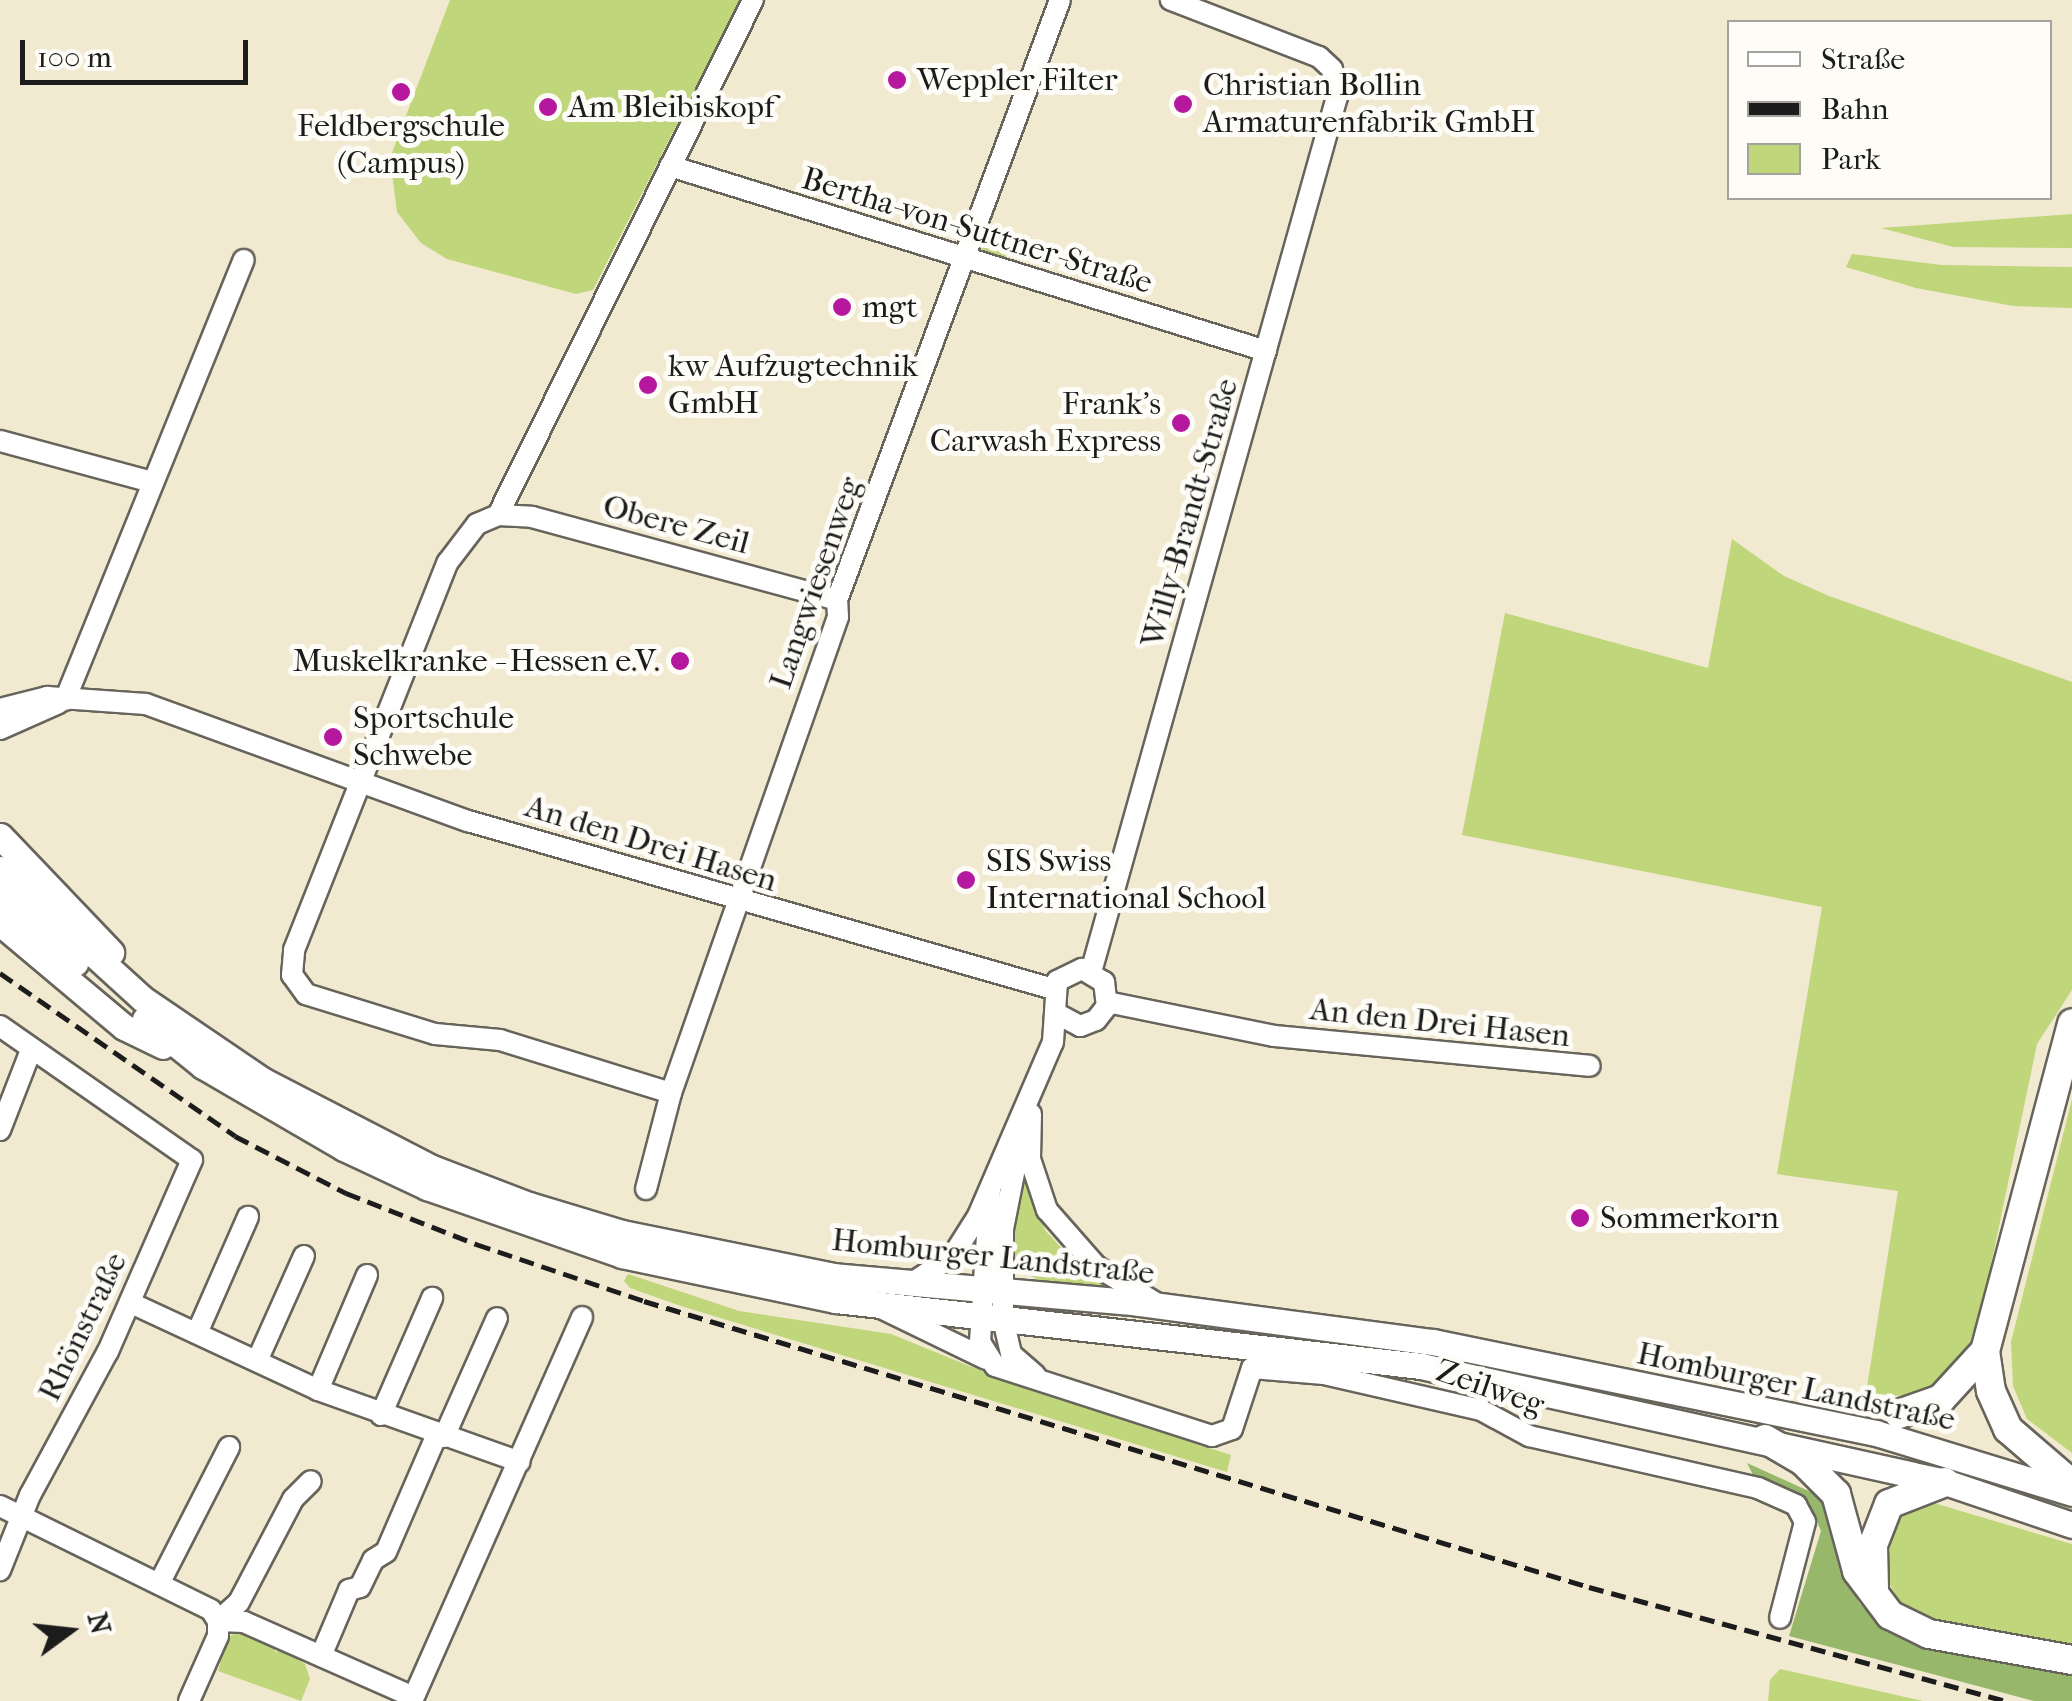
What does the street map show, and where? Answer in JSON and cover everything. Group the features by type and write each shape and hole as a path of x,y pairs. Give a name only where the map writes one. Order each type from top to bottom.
{"highway":[{"path":"1899,1414 1958,1386 1985,1351 2072,1023"},
{"path":"1985,1351 1991,1391 2008,1428 2072,1484"},
{"path":"1766,1439 1803,1461 1836,1494 1857,1571 1880,1604 1930,1634 2072,1660"},
{"path":"1880,1604 1870,1565 1882,1514 1899,1494 1945,1482"}],"main road":[{"path":"0,836 210,1058"},
{"name":"Homburger Landstraße","path":"0,869 71,940 210,1058 348,1128 529,1205 716,1254 908,1285 992,1305 1422,1366 1766,1439 1945,1482 2072,1526"},
{"name":"Homburger Landstraße","path":"0,897 210,1058 344,1148 524,1224 730,1283 877,1306 1162,1306 1432,1342 1801,1416 1950,1453 2072,1493"},
{"path":"0,923 124,1027 210,1058"},
{"path":"1801,1416 1899,1414"}],"street":[{"path":"672,1093 500,1040 435,1034 298,987 294,950 448,562 478,524 498,515 752,0"},
{"name":"Langwiesenweg","path":"646,1189 672,1093 838,617 837,600 1060,0"},
{"name":"Willy-Brandt-Straße","path":"1091,972 1337,97 1332,69 1319,57 1171,0"},
{"name":"Bertha-von-Suttner-Straße","path":"670,166 1266,351"},
{"path":"65,700 244,260"},
{"path":"0,442 152,482"},
{"name":"Obere Zeil","path":"498,515 532,517 837,600"},
{"name":"An den Drei Hasen","path":"0,709 24,699 146,704 358,784 739,903 1053,989"},
{"name":"An den Drei Hasen","path":"0,729 65,700"},
{"path":"908,1285 952,1258 990,1191 1012,1127 1048,1056 1056,1014 1053,989 1072,970 1091,972 1104,982 1107,1002 1096,1020 1080,1026 1032,1114 1008,1178 986,1359"},
{"name":"An den Drei Hasen","path":"1107,1002 1274,1036 1590,1066"},
{"path":"1056,1014 1080,1026"},
{"path":"0,1026 31,1050 0,1130"},
{"name":"Rhönstraße","path":"0,1570 20,1517 131,1303 192,1160 31,1050"},
{"path":"1032,1114 1030,1159 1046,1210 1096,1266 1162,1306"},
{"path":"990,1191 992,1305 1011,1354 1036,1376"},
{"path":"197,1333 248,1218"},
{"path":"257,1362 304,1256"},
{"path":"318,1390 368,1275"},
{"path":"381,1415 432,1298"},
{"path":"131,1303 318,1390 520,1462"},
{"name":"Zeilweg","path":"877,1306 986,1359 1212,1436 1232,1429 1252,1368 1324,1374 1481,1410 1529,1436 1758,1488 1796,1505 1805,1522 1780,1618"},
{"path":"218,1622 244,1622 413,1699 582,1316"},
{"path":"320,1656 349,1590 360,1588 373,1560 386,1552 497,1318"},
{"path":"160,1584 228,1447"},
{"path":"189,1701 218,1622 239,1602 293,1499 311,1481"},
{"path":"0,1506 210,1610 218,1622"}],"green space":[{"name":"Am Bleibiskopf","path":"450,0 740,0 593,290 576,294 447,259 421,243 397,212 390,158"},
{"path":"2072,214 2072,248 1953,247 1881,228"},
{"path":"984,223 1006,256 1004,262 980,248"},
{"path":"1852,254 1942,265 2072,267 2072,308 2013,306 1916,288 1846,267"},
{"path":"1732,539 1784,576 1829,596 2072,682 2072,990 2037,1044 1982,1308 1965,1355 1939,1383 1903,1396 1866,1393 1898,1191 1777,1174 1822,907 1462,835 1505,613 1708,668"},
{"path":"2072,1099 2072,1453 2027,1419 2013,1386 2011,1342"},
{"path":"1023,1170 1045,1230 1075,1263 1114,1289 1049,1285 1014,1267 1014,1197"},
{"path":"628,1274 739,1311 891,1334 1026,1389 1231,1455 1227,1472 681,1306 630,1288 624,1281"},
{"path":"1747,1463 1824,1498 1840,1570 1860,1604 1890,1631 2072,1675 2072,1701 2034,1701 1789,1636 1821,1531 1809,1503 1755,1479"},
{"path":"1927,1501 2072,1544 2072,1647 1939,1626 1904,1609 1889,1583 1890,1529 1901,1510"},
{"path":"238,1632 272,1643 276,1653 279,1648 305,1664 310,1679 301,1701 218,1671 228,1637"},
{"path":"1780,1669 1923,1701 1768,1701 1770,1680"}],"railway":[{"path":"0,973 235,1136 346,1193 476,1244 644,1301 1589,1587 2007,1701"}],"place":[{"name":"Weppler Filter","path":"897,80"},
{"name":"Feldbergschule (Campus)","path":"401,92"},
{"name":"Christian Bollin Armaturenfabrik GmbH","path":"1183,104"},
{"name":"Am Bleibiskopf","path":"548,107"},
{"name":"mgt","path":"842,307"},
{"name":"kw Aufzugtechnik GmbH","path":"648,385"},
{"name":"Frank's Carwash Express","path":"1181,423"},
{"name":"Muskelkranke - Hessen e.V.","path":"680,661"},
{"name":"Sportschule Schwebe","path":"333,737"},
{"name":"SIS Swiss International School","path":"966,880"},
{"name":"Sommerkorn","path":"1580,1218"}]}
